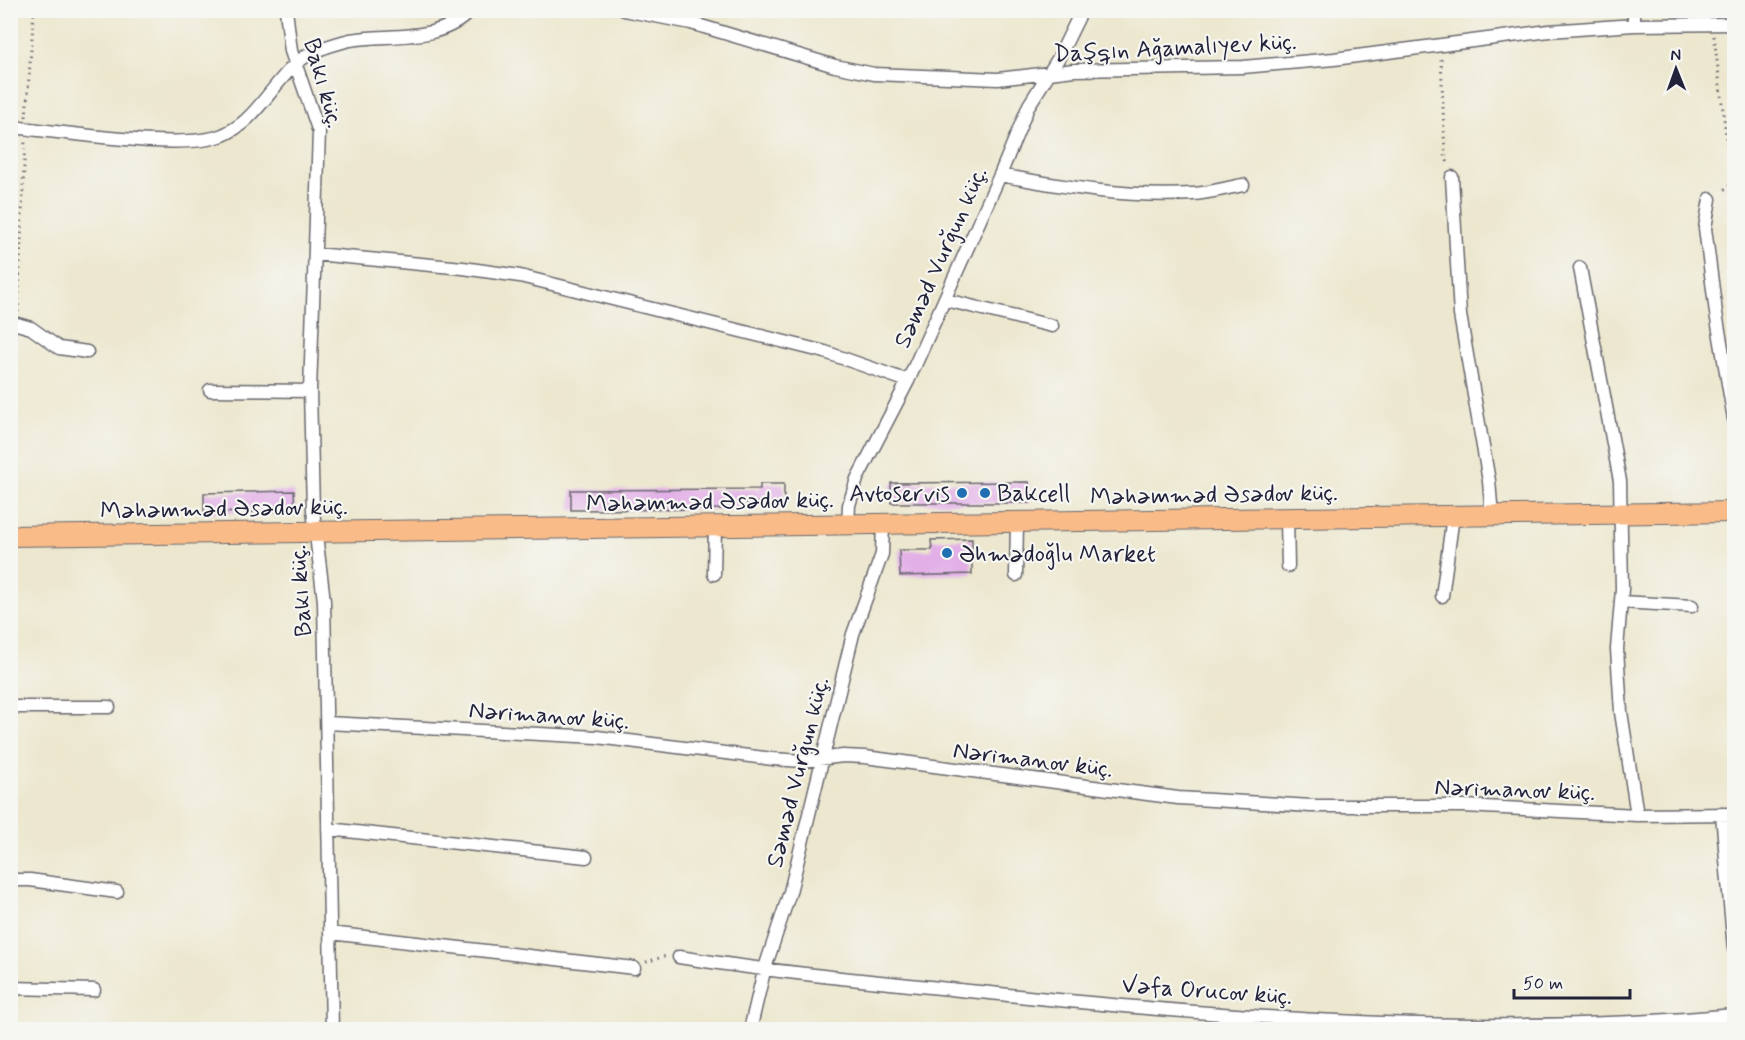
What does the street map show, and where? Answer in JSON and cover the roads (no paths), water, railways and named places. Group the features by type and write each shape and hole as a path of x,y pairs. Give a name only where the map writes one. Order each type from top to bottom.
{"main road":[{"name":"Məhəmməd Əsədov küç.","path":"10,536 1734,512"}],"street":[{"name":"Bakı küç.","path":"286,10 295,64 319,132 310,391 312,490 324,601 332,1029"},
{"path":"10,127 159,141 195,140 221,136 246,120 295,64 319,49 350,40 415,35 446,28 462,20 471,10"},
{"name":"Daşqın Ağamalıyev küç.","path":"624,10 691,23 835,66 874,74 998,79 1049,73 1242,67 1549,31 1634,25 1734,24"},
{"name":"Səməd Vurğun küç.","path":"848,525 849,506 857,479 908,381 1029,105 1049,73 1082,10"},
{"path":"1634,10 1634,25"},
{"path":"1000,175 1067,188 1136,193 1193,194 1243,185"},
{"path":"1452,177 1460,315 1489,481 1492,516"},
{"path":"1710,199 1705,228 1716,314 1734,419"},
{"path":"315,254 520,276 825,352 908,381"},
{"path":"1580,268 1611,420 1623,514 1621,602 1617,649 1621,712 1637,814"},
{"path":"945,300 1052,326"},
{"path":"14,322 31,328 59,348 87,352"},
{"path":"210,390 310,391"},
{"path":"1442,596 1453,516"},
{"path":"1287,518 1288,566"},
{"path":"1016,575 1017,522"},
{"name":"Səməd Vurğun küç.","path":"750,1029 764,971 790,892 853,634 882,554 883,524"},
{"path":"714,574 715,526"},
{"path":"1621,602 1692,606"},
{"path":"10,707 109,707"},
{"name":"Nərimanov küç.","path":"327,723 597,737 772,759 865,757 1178,798 1311,806 1464,806 1637,814 1728,814"},
{"path":"1728,814 1734,950"},
{"path":"328,829 586,857"},
{"path":"10,880 30,880 117,892"},
{"path":"330,933 634,968"},
{"name":"Vəfa Orucov küç.","path":"679,957 764,971 1223,1015 1441,1025 1573,1025 1734,1015"},
{"path":"10,988 94,990"}],"place":[{"name":"Avtoservis","path":"962,493"},
{"name":"Bakcell","path":"985,493"},
{"name":"Əhmədoğlu Market","path":"947,553"}]}
